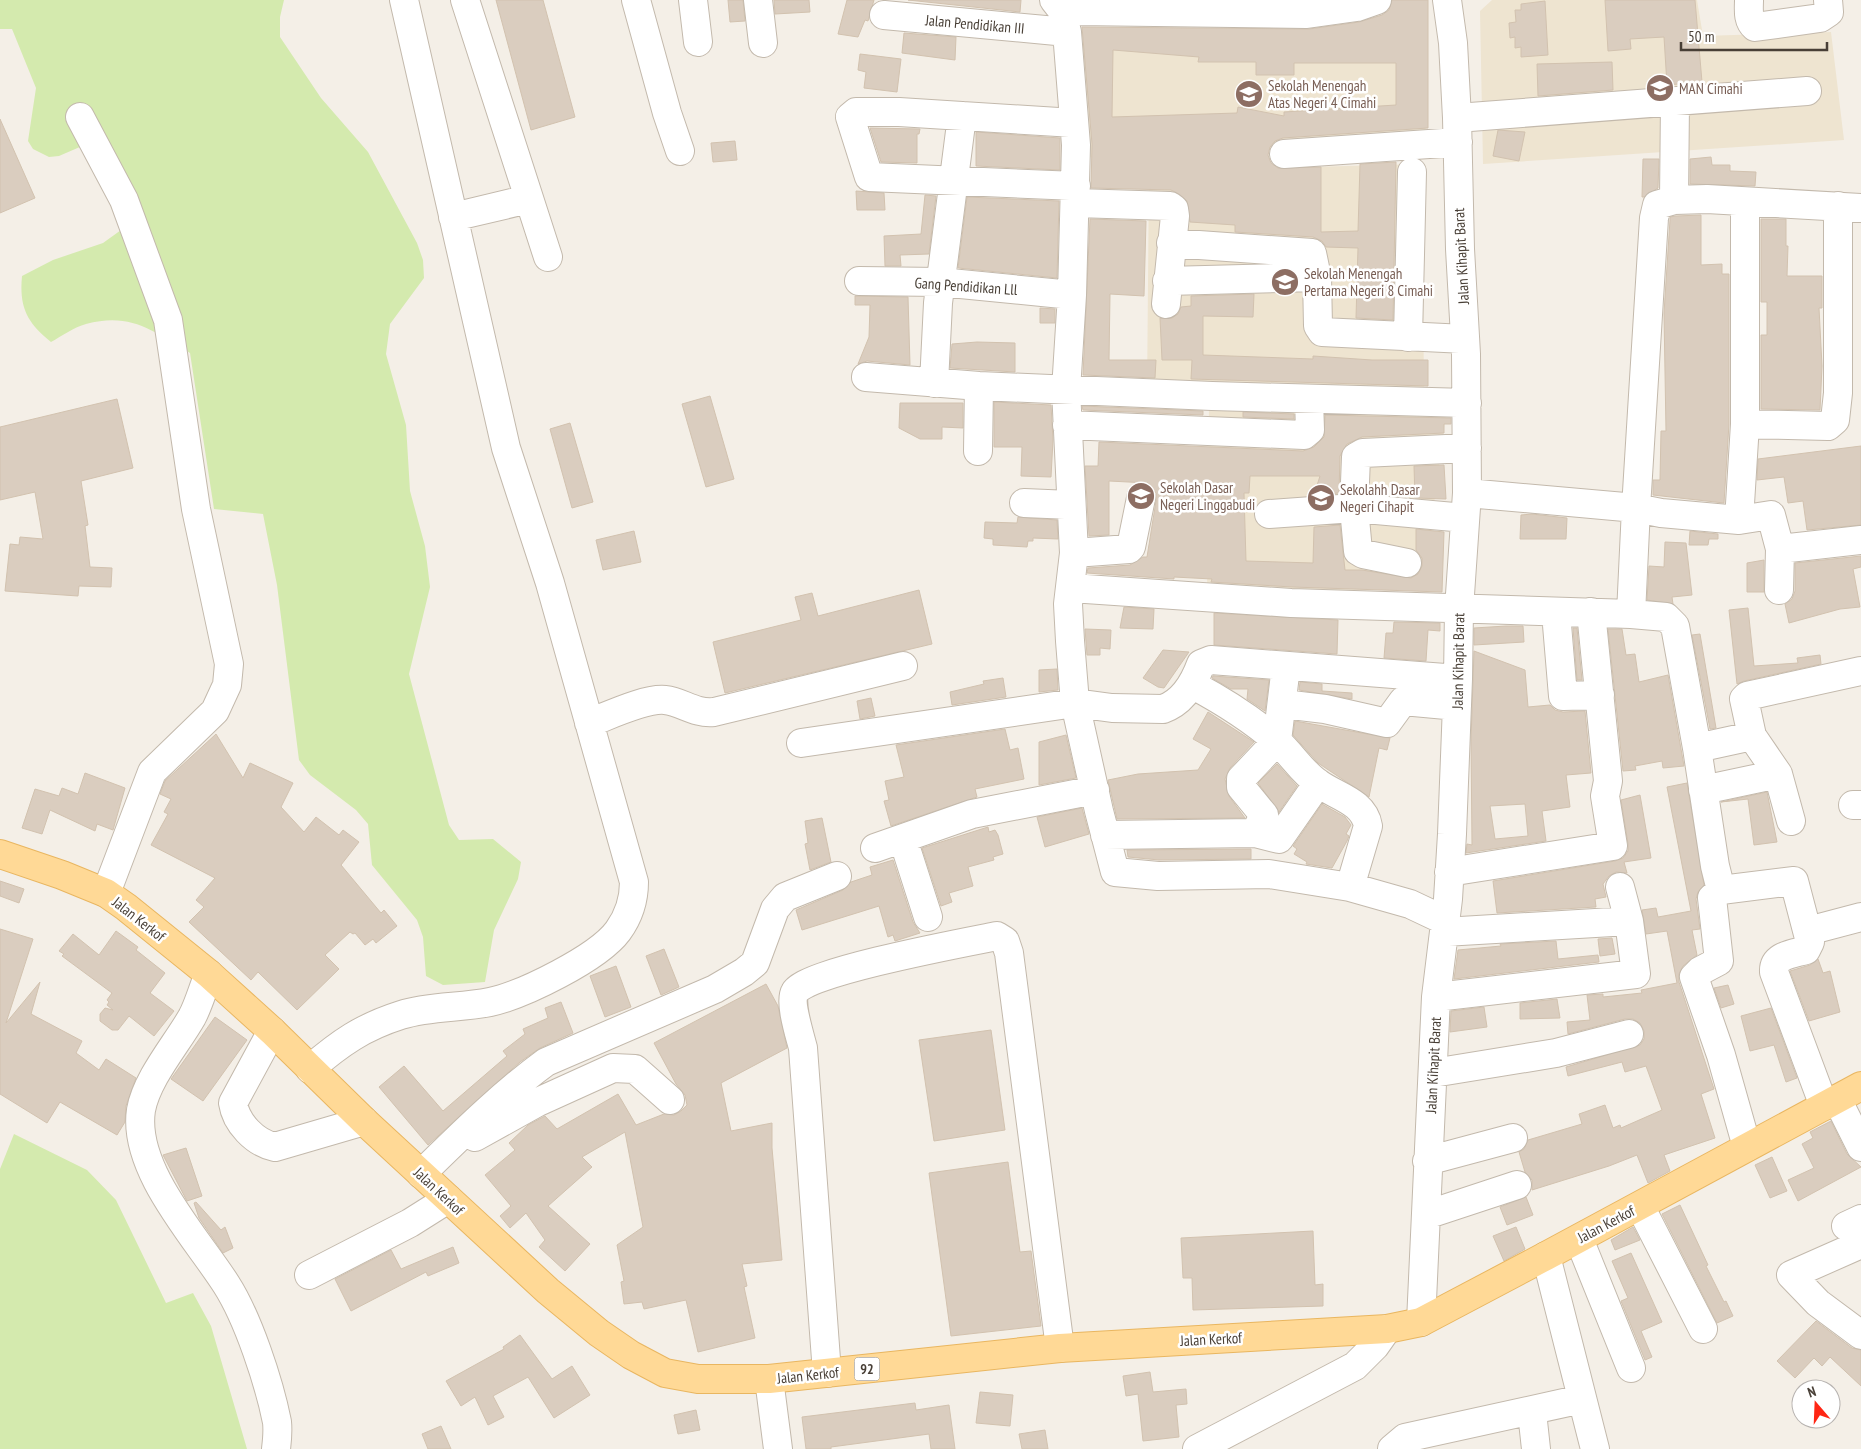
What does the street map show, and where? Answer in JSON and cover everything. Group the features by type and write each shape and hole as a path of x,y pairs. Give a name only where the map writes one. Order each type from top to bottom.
{"main road":[{"name":"Jalan Kerkof","path":"0,854 62,875 106,893 126,907 209,974 272,1031 364,1121 548,1291 599,1333 631,1355 665,1374 698,1379 769,1379 1060,1348 1387,1329 1421,1322 1579,1239 1861,1086"}],"street":[{"path":"310,1069 364,1028 403,1014 492,1002 526,990 580,962 617,933 628,915 634,897 634,882 550,583 506,448 404,0"},
{"path":"465,0 548,257"},
{"path":"636,0 667,113 680,151"},
{"path":"693,0 698,42"},
{"path":"758,0 763,43"},
{"name":"Jalan Pendidikan III","path":"884,15 1060,14 1151,6 1357,7 1377,0"},
{"name":"Jalan Kihapit Barat","path":"1421,1322 1436,997 1445,927 1449,872 1458,693 1459,609 1466,506 1466,339 1460,249 1458,130 1453,43 1447,0"},
{"path":"1749,0 1749,15 1751,24 1754,27 1820,18 1829,12 1828,0"},
{"path":"1060,14 1074,122 1076,194 1066,390 1074,552 1068,604 1070,641 1075,703 1115,872 1158,876 1270,874 1350,887 1410,904 1445,927 1629,922"},
{"path":"1284,154 1675,102 1807,91"},
{"path":"1674,200 1675,102"},
{"path":"1074,122 856,112 850,117 869,177 954,180 1170,206 1174,209 1176,216 1171,243 1167,293 1317,277"},
{"path":"80,116 124,200 168,320 196,508 230,664 227,685 215,711 152,772 106,893"},
{"path":"934,383 940,282 962,116"},
{"path":"1408,337 1412,172"},
{"path":"453,217 529,199"},
{"path":"1630,614 1654,218 1657,205 1674,200 1707,199 1850,207 1835,420 1828,426 1745,424"},
{"path":"1739,520 1745,424 1745,202"},
{"path":"1171,243 1309,252 1315,257 1318,326 1322,332 1466,339"},
{"name":"Gang Pendidikan Lll","path":"859,281 940,282 1072,295"},
{"path":"866,377 979,386 1066,390 1309,400 1467,403"},
{"path":"978,451 979,386"},
{"path":"1211,432 1212,396"},
{"path":"1067,425 1304,435 1310,430 1309,400"},
{"path":"1407,563 1363,554 1358,551 1354,508 1355,460 1363,453 1467,448"},
{"path":"1074,552 1129,550 1141,498"},
{"path":"1024,503 1071,505"},
{"path":"1269,514 1354,508 1466,506 1636,508 1660,513 1739,520 1771,515 1780,549 1779,590"},
{"path":"1780,549 1861,540"},
{"path":"1070,588 1291,603 1556,613 1591,612 1666,617 1675,626 1697,748 1715,866 1721,890"},
{"path":"1449,872 1613,846 1606,796 1608,781 1591,612"},
{"path":"1556,613 1563,696 1600,695"},
{"path":"801,743 1075,703 1112,708 1163,708 1171,706 1193,685 1201,664 1211,660 1286,666 1458,693"},
{"path":"589,723 647,703 664,700 702,713 714,712 903,666"},
{"path":"1270,874 1264,815 1241,787 1242,779 1277,741 1283,704 1286,666"},
{"path":"1791,821 1778,774 1752,736 1744,699 1747,696 1861,671"},
{"path":"1193,685 1222,701 1277,741 1318,783 1345,798 1367,818 1368,826 1350,887"},
{"path":"1283,704 1326,709 1386,723 1403,701 1458,693"},
{"path":"1697,748 1752,736"},
{"path":"1703,790 1778,774"},
{"path":"1105,835 1267,836 1318,783"},
{"path":"875,848 972,814 1095,790"},
{"path":"903,839 928,917"},
{"path":"424,1177 472,1124 523,1079 546,1062 715,989 744,972 755,963 775,909 785,898 837,876"},
{"path":"1747,1147 1721,1054 1694,977 1700,971 1719,961 1712,898 1721,890 1794,881 1810,942 1806,950 1779,958 1774,966 1774,972 1831,1102 1861,1147"},
{"path":"1436,997 1632,976 1637,971 1629,922 1620,887"},
{"path":"1808,931 1861,917"},
{"path":"826,1373 803,1048 793,1001 795,991 804,984 861,966 997,936 1005,941 1009,953 1060,1348"},
{"path":"209,974 192,1016 165,1059 147,1093 142,1109 140,1126 152,1173 227,1285 244,1319 265,1377 277,1424 276,1449"},
{"path":"272,1031 232,1103 234,1112 250,1133 264,1145 275,1147 364,1121"},
{"path":"1433,1073 1556,1053 1629,1034"},
{"path":"424,1177 475,1137 538,1102 613,1068 635,1068 670,1100"},
{"path":"1427,1161 1513,1138"},
{"path":"1426,1214 1517,1186"},
{"path":"309,1275 410,1223 448,1199"},
{"path":"1640,1206 1702,1329"},
{"path":"1856,1229 1791,1275 1818,1303 1861,1335"},
{"path":"1579,1239 1631,1368"},
{"path":"1546,1256 1595,1449"},
{"path":"1201,1448 1355,1366 1375,1346 1387,1329"},
{"path":"769,1379 778,1449"},
{"path":"1392,1449 1405,1438 1532,1412 1582,1399"},
{"path":"1532,1412 1536,1449"}],"shaded area":[{"name":"MAN Cimahi","path":"1492,0 1697,0 1703,36 1831,32 1844,140 1483,164 1480,11"},
{"name":"Sekolah Menengah Atas Negeri 4 Cimahi","path":"1415,28 1427,143 1077,158 1078,44 1269,45"},
{"name":"Sekolah Menengah Pertama Negeri 8 Cimahi","path":"1422,164 1424,393 1147,393 1149,171"},
{"name":"Sekolahh Dasar Negeri Cihapit","path":"1447,405 1423,588 1207,593 1209,407"}],"green space":[{"path":"0,0 284,0 280,17 280,37 321,98 368,152 417,243 423,260 424,278 390,324 386,354 406,425 410,491 425,546 430,587 409,674 449,825 459,840 493,839 521,862 518,879 494,930 485,982 443,985 426,976 423,937 417,920 372,865 368,824 356,810 310,775 299,760 277,585 263,514 214,509 190,353 153,331 129,322 116,320 82,325 51,342 36,328 26,314 22,297 22,276 53,260 103,243 142,215 103,137 59,156 49,157 33,149 28,141 36,88 12,29 0,29"},
{"path":"14,1134 87,1170 116,1200 166,1303 193,1293 211,1326 247,1449 0,1449 0,1169"}],"building":[{"path":"496,0 543,0 575,117 531,130"},
{"path":"728,0 743,0 745,21 730,22"},
{"path":"774,0 809,0 810,12 775,14"},
{"path":"847,0 874,0 868,21 865,20 858,37 838,34"},
{"path":"908,0 1021,0 1020,12"},
{"path":"1392,0 1428,0 1428,128 1283,138 1275,141 1270,147 1268,155 1271,163 1278,168 1321,167 1321,232 1358,231 1360,164 1396,162 1393,320 1356,318 1358,248 1326,247 1322,241 1313,237 1235,232 1235,225 1190,222 1187,201 1171,190 1091,188 1092,144 1082,27 1309,29 1359,22 1382,15 1389,10","holes":["1113,50 1199,57 1198,62 1256,62 1256,75 1294,75 1294,63 1396,63 1396,105 1284,112 1284,116 1238,107 1237,113 1112,117"]},
{"path":"1605,0 1695,0 1702,82 1667,85 1664,37 1630,39 1631,49 1608,51"},
{"path":"1545,1 1548,55 1521,57 1521,47 1515,48 1515,37 1510,38 1509,23 1516,22 1515,10 1521,10 1521,4"},
{"path":"904,33 956,37 955,60 902,53"},
{"path":"860,54 901,59 897,92 864,88 866,72 858,70"},
{"path":"1612,62 1613,90 1538,96 1537,64"},
{"path":"0,119 35,198 0,213"},
{"path":"870,128 920,129 919,134 917,134 917,163 881,162"},
{"path":"1498,130 1525,132 1519,161 1493,156"},
{"path":"976,132 1060,138 1060,170 976,166"},
{"path":"735,141 737,160 713,162 711,143"},
{"path":"1711,157 1712,165 1730,165 1730,171 1756,172 1755,186 1690,184 1690,159"},
{"path":"1643,159 1659,159 1658,188 1642,197"},
{"path":"856,191 884,193 885,210 857,210"},
{"path":"925,195 936,196 929,254 900,255 901,266 885,266 884,236 921,234"},
{"path":"967,197 1059,201 1057,278 958,268"},
{"path":"1701,215 1701,265 1722,264 1722,274 1729,274 1729,424 1724,503 1653,495 1653,480 1660,480 1661,431 1666,431 1664,313 1670,217"},
{"path":"1090,219 1146,221 1144,296 1110,294 1109,360 1156,360 1155,378 1083,375"},
{"path":"1761,219 1786,219 1786,246 1788,246 1787,276 1822,276 1822,308 1819,308 1822,366 1820,410 1761,409 1761,335 1767,335 1767,302 1761,302"},
{"path":"1254,294 1253,317 1203,316 1203,355 1313,359 1313,356 1372,360 1428,360 1428,386 1191,379 1192,360 1162,360 1160,318 1172,318 1178,314 1181,307 1191,306 1191,296"},
{"path":"855,296 908,297 910,365 867,361 858,364 869,337 870,305 855,305"},
{"path":"1040,308 1055,309 1055,323 1040,323"},
{"path":"977,342 1015,343 1015,372 950,368 952,344"},
{"path":"710,396 734,479 706,487 682,404"},
{"path":"117,399 133,468 81,481 88,525 85,526 90,567 112,568 111,587 79,586 78,596 5,591 10,544 19,545 20,537 43,539 35,492 0,500 0,427"},
{"path":"994,402 1051,405 1053,440 1051,477 1021,476 1022,447 994,447"},
{"path":"900,403 963,403 963,428 942,427 942,439 920,439 899,428"},
{"path":"1082,406 1203,411 1203,415 1083,410"},
{"path":"1243,412 1294,414 1294,419 1243,417"},
{"path":"1325,415 1451,418 1451,424 1444,424 1444,433 1362,437 1347,444 1340,456 1339,493 1314,495 1320,476 1250,476 1249,493 1244,493 1246,561 1313,563 1314,527 1340,525 1345,570 1362,570 1411,578 1418,574 1422,566 1422,558 1416,550 1416,529 1444,532 1442,592 1292,587 1211,582 1212,579 1174,577 1174,579 1087,573 1088,568 1130,565 1143,557 1147,557 1156,501 1156,493 1148,483 1109,481 1109,535 1089,536 1085,466 1098,466 1099,442 1303,451 1314,447 1324,437"},
{"path":"570,423 593,502 572,508 550,429"},
{"path":"1861,446 1861,525 1807,530 1803,501 1788,503 1784,477 1757,480 1758,459"},
{"path":"1444,465 1446,499 1415,498 1414,466"},
{"path":"1532,514 1567,518 1566,539 1520,539 1521,515"},
{"path":"1018,517 1057,520 1058,539 1033,538 1033,541 1028,541 1027,547 993,545 993,539 984,538 985,522 1017,523"},
{"path":"634,531 641,562 603,570 596,540"},
{"path":"1690,531 1718,534 1718,539 1709,539 1708,545 1689,545"},
{"path":"1665,542 1686,543 1692,595 1672,597 1673,604 1647,600 1649,566 1664,567"},
{"path":"1861,556 1861,567 1853,569 1860,607 1840,609 1789,623 1785,604 1792,599 1795,591 1795,563"},
{"path":"1764,560 1764,592 1747,592 1747,563"},
{"path":"919,590 932,644 725,693 713,642 801,620 795,597 812,593 818,616"},
{"path":"1124,607 1154,609 1153,629 1120,628"},
{"path":"1748,608 1754,666 1798,663 1797,658 1820,655 1821,664 1737,684 1729,610"},
{"path":"1214,613 1338,620 1337,654 1214,645"},
{"path":"1394,622 1440,623 1440,631 1428,630 1426,661 1384,658 1386,633 1393,633"},
{"path":"1523,626 1524,642 1474,645 1474,628"},
{"path":"1573,628 1577,628 1582,680 1577,680"},
{"path":"1085,629 1111,630 1110,649 1100,648 1100,655 1087,655"},
{"path":"1608,629 1622,629 1626,655 1635,654 1639,682 1668,675 1684,766 1663,768 1662,761 1635,766 1636,770 1623,771"},
{"path":"1700,634 1716,728 1710,729 1692,635"},
{"path":"1163,650 1189,652 1164,688 1158,687 1143,678"},
{"path":"1474,651 1525,670 1528,707 1550,705 1555,710 1563,712 1585,711 1591,773 1566,775 1570,807 1542,811 1546,841 1466,853 1467,844 1472,845 1471,740","holes":["1525,804 1528,836 1495,839 1490,806"]},
{"path":"1057,669 1058,690 1039,692 1039,670"},
{"path":"1213,676 1269,680 1265,711 1247,699 1248,689 1231,689 1212,678"},
{"path":"1003,678 1006,697 952,705 950,692 984,684 983,681"},
{"path":"1300,682 1322,684 1322,691 1352,693 1352,699 1299,690"},
{"path":"871,698 875,716 860,719 857,701"},
{"path":"1208,712 1254,742 1230,768 1225,779 1229,796 1245,818 1117,819 1108,780 1138,774 1198,770 1211,749 1193,739"},
{"path":"1295,721 1390,738 1387,750 1379,748 1369,797 1318,763 1293,735"},
{"path":"1005,729 1010,750 1018,748 1024,779 975,789 977,797 891,826 884,801 889,800 885,781 904,777 896,745"},
{"path":"216,734 243,778 250,763 293,783 281,807 304,832 316,817 339,835 343,830 359,842 341,865 381,913 384,910 397,926 376,943 373,939 365,945 355,933 350,932 325,955 339,969 297,1010 258,972 251,980 189,922 204,907 196,900 215,878 151,845 168,814 164,812 171,799 160,794 165,781"},
{"path":"1066,735 1076,778 1039,785 1039,742"},
{"path":"1277,764 1297,786 1279,812 1258,783"},
{"path":"85,773 125,788 113,830 97,824 95,831 50,810 42,834 22,828 35,789 59,796 62,788 78,794"},
{"path":"1687,783 1704,885 1698,892 1696,899 1700,929 1692,930 1697,955 1683,966 1679,974 1679,982 1714,1089 1701,1094 1715,1138 1664,1155 1670,1171 1648,1183 1637,1155 1609,1166 1532,1190 1532,1180 1525,1172 1519,1152 1524,1149 1528,1140 1582,1124 1579,1114 1605,1105 1613,1128 1620,1125 1621,1128 1662,1110 1646,1066 1625,1072 1622,1062 1568,1076 1566,1067 1640,1045 1644,1039 1644,1031 1640,1023 1633,1019 1625,1019 1568,1034 1567,1022 1590,1020 1587,995 1603,994 1603,997 1642,993 1641,990 1677,983 1667,931 1646,934 1642,910 1656,908 1658,917 1691,911 1667,787"},
{"path":"1767,792 1777,842 1754,845 1748,799 1721,802"},
{"path":"1640,795 1651,858 1624,862 1627,873 1616,872 1609,876 1603,884 1606,897 1595,899 1596,907 1497,913 1493,881 1615,861 1623,858 1628,851 1628,844 1621,800"},
{"path":"1322,804 1345,817 1351,825 1346,834 1349,836 1347,841 1332,868 1306,864 1307,862 1294,854 1297,849 1293,846"},
{"path":"1082,808 1089,834 1045,847 1037,817"},
{"path":"822,818 831,862 810,870 805,844 808,843 805,821"},
{"path":"988,827 989,832 995,830 998,835 1003,854 993,857 994,860 968,867 973,886 949,893 952,902 941,906 922,848"},
{"path":"1251,849 1251,859 1159,860 1128,857 1127,850"},
{"path":"893,860 913,922 920,933 895,941 893,935 888,937 879,906 802,930 796,910 843,890 851,882 872,875 870,867"},
{"path":"0,881 24,889 19,903 0,896"},
{"path":"0,929 33,939 6,1023 40,982 31,1014 82,1041 76,1053 99,1070 106,1059 136,1078 126,1106 125,1122 117,1135 60,1102 47,1123 0,1094"},
{"path":"116,931 138,947 136,950 165,973 150,993 174,1011 154,1036 129,1016 118,1030 112,1030 100,1021 100,1014 105,1008 113,1010 107,1005 109,1002 107,1000 112,993 62,956 64,954 59,951 73,934 99,955"},
{"path":"1612,938 1615,954 1600,956 1598,939"},
{"path":"1556,941 1558,959 1598,955 1599,962 1454,979 1458,950 1501,946 1500,944"},
{"path":"664,949 679,987 661,995 646,956"},
{"path":"1818,959 1823,973 1830,971 1840,1012 1809,1021 1790,971 1810,965"},
{"path":"616,966 631,1007 605,1017 590,976"},
{"path":"766,984 778,1006 787,1048 721,1083 731,1131 772,1123 772,1148 782,1260 742,1264 747,1286 744,1287 755,1338 698,1352 686,1300 644,1309 642,1302 624,1304 621,1282 624,1281 617,1245 643,1227 625,1132 582,1157 592,1167 548,1206 590,1244 565,1271 539,1247 545,1240 526,1213 510,1228 500,1216 511,1206 485,1175 515,1150 509,1143 528,1125 545,1116 557,1129 618,1094 636,1125 664,1114 674,1115 681,1111 687,1105 685,1095 676,1084 654,1043"},
{"path":"1728,985 1734,1004 1721,1008 1714,988"},
{"path":"1557,999 1560,1018 1520,1019 1520,1003"},
{"path":"561,1002 573,1033 540,1048 520,1062 428,1145 379,1087 404,1066 443,1111 507,1056 503,1051 525,1034 523,1029 548,1018 545,1008"},
{"path":"1484,1007 1487,1027 1450,1032 1451,1011"},
{"path":"1771,1008 1797,1078 1786,1082 1774,1045 1750,1051 1741,1016"},
{"path":"215,1017 247,1040 203,1101 171,1079"},
{"path":"991,1030 1005,1130 934,1141 919,1040"},
{"path":"1831,1121 1847,1154 1861,1167 1798,1201 1788,1180 1814,1168 1802,1144 1813,1138 1810,1132"},
{"path":"186,1148 202,1196 187,1201 163,1155"},
{"path":"1772,1157 1787,1191 1770,1198 1755,1165"},
{"path":"1008,1162 1020,1252 1031,1251 1041,1326 951,1336 929,1173"},
{"path":"1526,1197 1533,1215 1507,1225 1500,1207"},
{"path":"196,1202 221,1230 225,1227 233,1248 223,1253 199,1218 194,1203"},
{"path":"1680,1205 1708,1265 1706,1266 1733,1316 1717,1323 1662,1214"},
{"path":"1516,1227 1525,1249 1504,1261 1493,1236"},
{"path":"1633,1227 1640,1240 1615,1250 1611,1240"},
{"path":"1313,1231 1315,1285 1323,1284 1323,1306 1193,1310 1192,1278 1183,1278 1181,1238"},
{"path":"453,1247 459,1263 428,1276 426,1272 351,1311 335,1279 391,1250 401,1269"},
{"path":"1631,1253 1662,1322 1641,1331 1652,1357 1645,1360 1621,1301 1628,1298 1612,1261"},
{"path":"1816,1321 1852,1348 1861,1350 1861,1386 1830,1357 1822,1366 1814,1358 1795,1378 1777,1361"},
{"path":"520,1335 552,1379 572,1366 590,1395 554,1418 528,1377 493,1396 504,1417 488,1425 475,1397 461,1406 446,1381 504,1349 503,1347"},
{"path":"1150,1372 1153,1392 1186,1389 1187,1404 1176,1405 1179,1437 1143,1441 1138,1394 1126,1396 1123,1376"},
{"path":"980,1392 1013,1395 1010,1426 976,1423"},
{"path":"915,1403 916,1410 949,1405 955,1449 931,1449 929,1434 831,1447 831,1449 806,1449 802,1417"},
{"path":"696,1410 700,1430 678,1434 674,1415"},
{"path":"441,1426 451,1449 428,1449 422,1434"},
{"path":"1045,1430 1048,1449 1022,1449 1019,1434"}],"place":[{"name":"MAN Cimahi","path":"1660,88"},
{"name":"Sekolah Menengah Atas Negeri 4 Cimahi","path":"1249,94"},
{"name":"Sekolah Menengah Pertama Negeri 8 Cimahi","path":"1285,282"},
{"name":"Sekolah Dasar Negeri Linggabudi","path":"1141,496"},
{"name":"Sekolahh Dasar Negeri Cihapit","path":"1321,498"}]}
